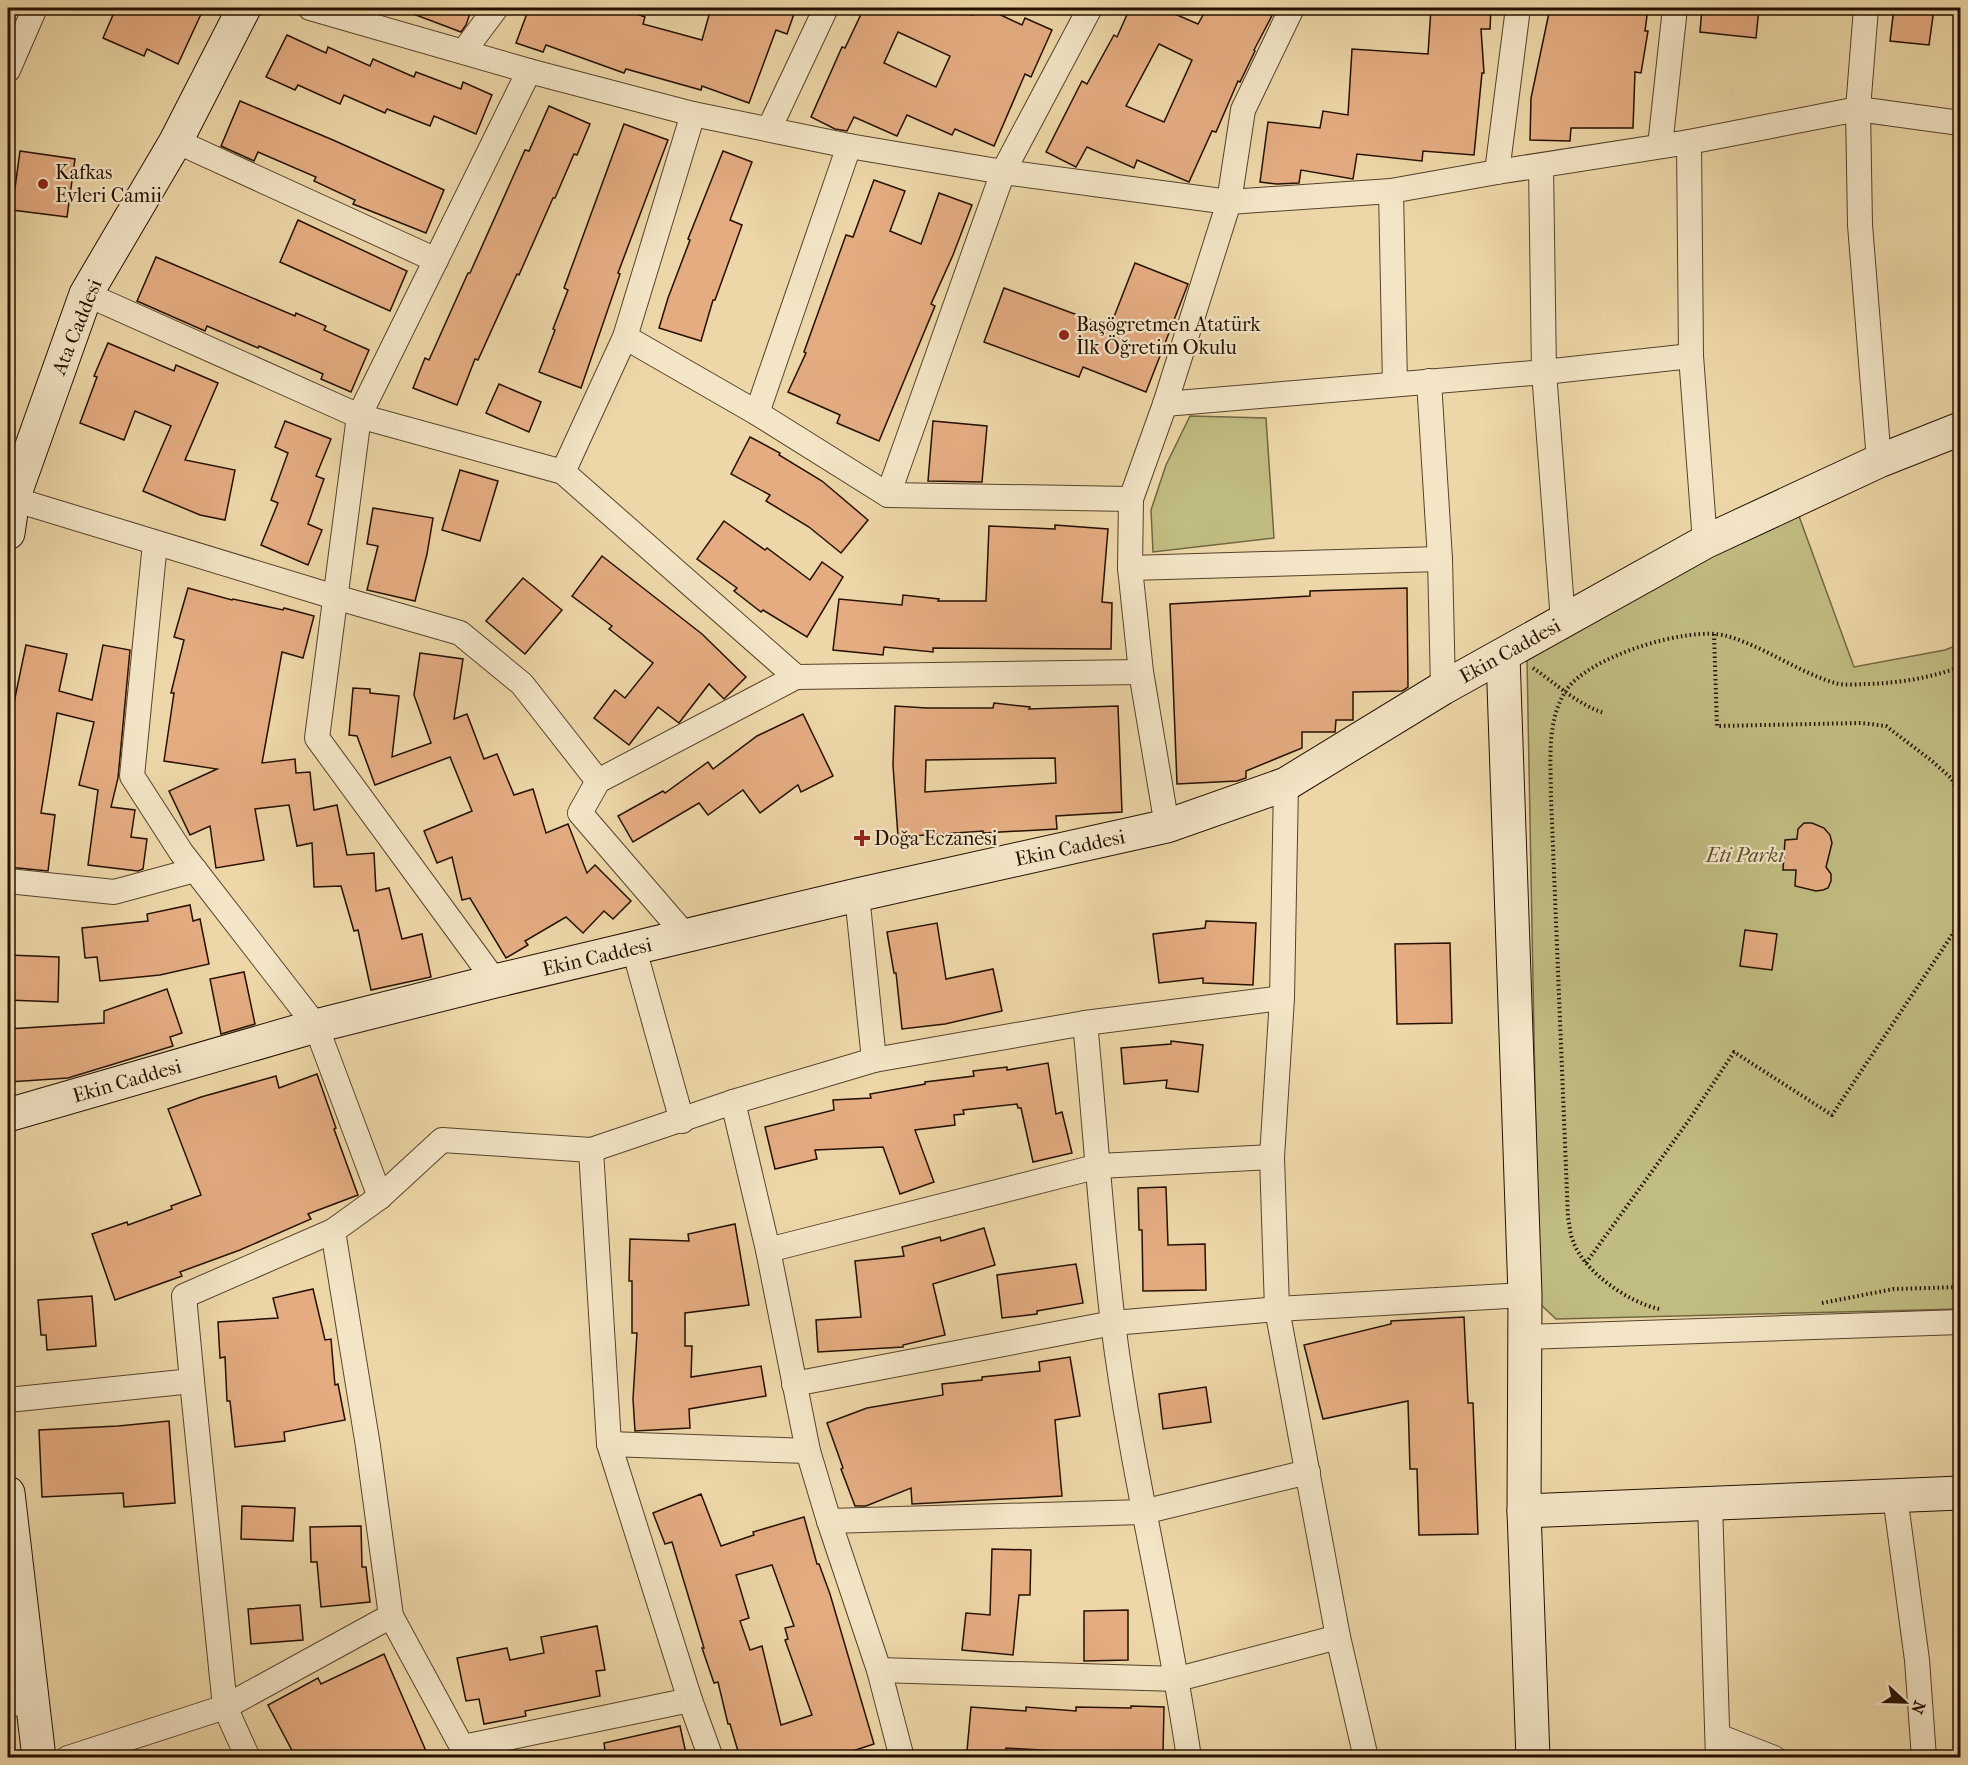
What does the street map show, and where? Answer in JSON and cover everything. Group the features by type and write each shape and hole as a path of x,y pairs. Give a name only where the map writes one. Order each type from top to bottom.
{"street":[{"path":"8,70 35,8"},
{"name":"Ata Caddesi","path":"8,533 15,478 86,294 176,141 244,8"},
{"path":"310,8 693,114 849,146 1003,172 1229,202 1391,190 1689,142 1858,109 1960,123"},
{"path":"464,51 496,8"},
{"path":"769,129 826,8"},
{"path":"888,495 1003,172 1090,8"},
{"path":"1167,826 1141,672 1130,568 1131,499 1165,404 1229,202 1243,110 1292,8"},
{"path":"1497,172 1518,8"},
{"path":"1660,146 1675,8"},
{"path":"1866,8 1858,109 1860,225 1879,461"},
{"path":"495,981 317,738 359,416 529,70"},
{"path":"563,472 626,337 693,114"},
{"path":"176,141 436,260"},
{"path":"1689,142 1691,356 1705,542"},
{"path":"757,413 849,146"},
{"path":"1540,166 1544,372 1563,621"},
{"path":"1391,190 1395,384"},
{"path":"86,294 359,416 563,472 796,677"},
{"path":"626,337 757,413 888,495 1131,499"},
{"path":"1165,404 1544,372 1691,356"},
{"path":"1429,381 1440,560 1443,688"},
{"name":"Ekin Caddesi","path":"8,1115 316,1026 495,981 857,895 1167,826 1286,784 1443,688 1705,542 1879,461 1960,429"},
{"path":"15,478 155,543 460,633 522,684 598,781"},
{"path":"155,543 132,776 181,852 316,1026 380,1197"},
{"path":"1130,568 1440,560"},
{"path":"1507,653 1525,1295 1524,1511 1533,1758"},
{"path":"686,936 580,813 598,781 796,677 1141,672"},
{"path":"1286,784 1282,998 1272,1157 1277,1309 1338,1637 1366,1758"},
{"path":"8,880 114,892 195,870"},
{"path":"857,895 874,1060"},
{"path":"634,949 682,1121"},
{"path":"248,1758 225,1707 184,1296 333,1231 380,1197 442,1140 591,1150 733,1102 874,1060 1085,1023 1282,998"},
{"path":"1085,1023 1113,1323 1143,1512 1178,1679 1190,1758"},
{"path":"733,1102 768,1250 808,1451 879,1670 902,1758"},
{"path":"591,1150 609,1444 690,1700 711,1758"},
{"path":"768,1250 1099,1166 1272,1157"},
{"path":"333,1231 368,1446 391,1616 466,1752 690,1700"},
{"path":"794,1384 1113,1323 1277,1309 1525,1295"},
{"path":"1525,1337 1960,1322"},
{"path":"8,1400 192,1381"},
{"path":"609,1444 808,1451"},
{"path":"829,1521 1143,1512 1308,1472"},
{"path":"1524,1511 1960,1493"},
{"path":"8,1494 20,1703 39,1758"},
{"path":"1895,1496 1917,1660 1924,1758"},
{"path":"1710,1503 1718,1747 1774,1758"},
{"path":"68,1758 225,1707 391,1616"},
{"path":"879,1670 1178,1679 1338,1637"}],"path":[{"path":"1660,1309 1647,1306 1605,1282 1586,1263 1572,1241 1568,1218 1551,798 1552,735 1557,710 1566,691 1581,674 1632,649 1696,633 1725,635 1837,683 1897,683 1936,675 1960,667"},
{"path":"1714,634 1717,726 1861,723 1886,726 1932,760 1952,779 1960,799"},
{"path":"1507,653 1595,710 1604,712"},
{"path":"1586,1263 1689,1120 1734,1052 1832,1115 1960,923"},
{"path":"1814,1304 1894,1289 1960,1287"}],"green space":[{"path":"1190,416 1266,418 1274,538 1153,552 1151,510 1166,465"},
{"name":"Eti Parkı","path":"1796,508 1854,667 1945,650 1960,644 1960,1309 1556,1319 1539,1303 1527,660 1653,580"}],"building":[{"path":"116,8 191,8 202,12 178,64 147,49 144,56 103,38"},
{"path":"401,8 472,8 461,32"},
{"path":"529,8 621,8 645,17 643,24 702,40 711,8 796,8 787,34 776,30 749,103 702,86 701,90 626,69 624,73 546,45 543,52 516,43"},
{"path":"864,8 955,8 972,15 976,8 986,8 1022,25 1025,18 1052,30 1031,77 1025,74 994,146 955,129 952,135 907,115 897,136 854,117 847,131 835,129 811,117 842,47 845,48","holes":["898,32 950,56 936,87 884,63"]},
{"path":"1130,8 1161,8 1198,24 1207,8 1276,8 1240,82 1238,81 1216,132 1212,131 1189,182 1137,160 1134,168 1087,147 1076,167 1046,152 1082,81 1087,84 1114,35 1117,37","holes":["1159,44 1192,60 1164,122 1126,106"]},
{"path":"1431,8 1491,8 1490,29 1481,29 1484,73 1482,73 1474,155 1423,151 1422,161 1357,154 1353,179 1301,170 1299,183 1260,182 1268,122 1320,128 1323,111 1348,115 1352,49 1428,54"},
{"path":"1550,8 1648,8 1645,31 1648,31 1641,73 1635,72 1633,128 1571,128 1570,141 1530,140 1531,98"},
{"path":"1702,8 1759,8 1756,38 1700,32"},
{"path":"1894,8 1934,9 1929,45 1890,41"},
{"path":"287,35 326,53 328,47 370,66 373,59 414,77 416,72 461,89 463,82 492,95 476,134 434,116 430,126 387,109 385,113 344,95 340,104 298,85 295,90 266,77"},
{"path":"240,101 444,190 426,233 353,204 355,200 314,181 316,177 258,152 254,161 221,146"},
{"path":"549,106 590,124 478,360 475,359 457,405 413,388 425,358 429,360 468,273 470,273 525,150 529,151"},
{"path":"624,124 668,140 618,273 620,274 581,388 539,372 568,290 564,288"},
{"name":"Kafkas Evleri Camii","path":"20,151 75,159 67,217 12,210"},
{"path":"723,151 752,162 730,220 742,225 715,300 713,300 701,341 659,328 690,240 688,239"},
{"path":"874,180 905,191 890,231 921,244 939,193 972,205 931,304 935,306 879,441 837,423 840,415 788,392 806,353 804,352 846,235 853,237"},
{"path":"298,220 407,271 390,311 280,262"},
{"path":"156,257 295,316 296,313 326,326 324,330 369,350 351,392 321,379 323,374 259,346 258,348 207,326 205,331 137,301"},
{"path":"1135,263 1188,284 1146,392 1083,367 1079,377 984,342 1004,288 1110,327"},
{"path":"108,343 174,371 176,365 218,383 185,460 235,470 225,520 200,515 143,491 171,426 135,411 124,440 80,423 97,377 94,376"},
{"path":"499,384 541,402 529,432 486,413"},
{"path":"285,421 331,439 316,476 324,479 308,524 322,530 308,565 261,545 278,503 271,500 288,453 275,447"},
{"path":"933,421 987,426 982,482 928,481"},
{"path":"750,437 780,453 779,455 822,481 868,520 841,553 809,527 766,501 770,495 731,474"},
{"path":"460,470 498,481 480,541 442,530"},
{"path":"373,508 433,518 415,601 367,590 378,546 367,544"},
{"path":"724,521 765,550 767,548 810,580 822,562 843,577 807,637 763,610 761,612 734,591 737,588 697,559"},
{"path":"1055,525 1108,529 1102,602 1112,603 1111,649 933,648 933,652 884,647 883,655 833,650 839,599 902,605 903,595 939,599 938,601 986,601 989,526 1055,529"},
{"path":"602,556 702,634 746,677 724,699 709,684 679,723 658,707 629,745 594,718 615,690 625,698 653,663 609,629 612,626 572,596"},
{"path":"523,578 562,610 525,654 486,621"},
{"path":"188,588 232,600 283,610 284,608 314,616 303,658 282,652 262,763 295,759 296,773 310,772 314,810 337,805 347,855 374,853 376,891 389,888 402,939 422,934 431,977 371,990 358,930 354,931 341,886 314,887 312,843 297,846 289,805 255,809 264,860 216,868 210,826 190,835 169,791 217,769 164,761 174,693 171,693 184,640 174,637"},
{"path":"1407,588 1408,687 1402,691 1353,692 1353,720 1336,720 1335,732 1302,732 1302,748 1246,771 1246,778 1237,781 1177,784 1170,604 1310,596 1310,591"},
{"path":"26,645 67,654 59,691 92,700 103,645 130,650 118,778 111,807 135,810 131,837 147,839 143,869 138,871 88,865 98,790 79,785 94,722 57,713 41,813 55,815 48,871 8,867 8,731"},
{"path":"420,653 463,659 454,719 467,714 484,759 497,754 514,795 533,789 546,833 568,824 587,873 595,865 631,901 613,919 604,911 583,933 566,917 525,941 528,945 506,958 470,898 462,900 452,857 437,863 424,831 472,811 450,757 375,785 357,736 349,735 353,688 370,689 370,693 399,696 392,757 431,743 414,695"},
{"path":"994,703 1030,707 1029,709 1118,706 1122,812 1056,816 1057,829 898,837 893,765 895,706 993,708","holes":["1055,758 1056,783 925,792 926,760"]},
{"path":"803,714 833,776 801,792 798,785 760,813 743,790 708,815 699,803 633,842 618,816 663,791 665,793 708,762 713,769 757,736"},
{"path":"1804,823 1812,823 1824,828 1830,835 1832,843 1826,867 1831,874 1831,881 1828,888 1823,890 1816,891 1795,886 1796,870 1783,870 1785,840 1797,839 1798,829"},
{"path":"190,905 193,921 200,919 209,964 160,975 100,981 97,957 85,958 82,928 148,921 147,914"},
{"path":"1206,921 1256,923 1253,985 1203,983 1203,978 1159,983 1153,934 1205,928"},
{"path":"937,923 946,979 993,969 1002,1011 945,1024 902,1029 896,973 894,973 887,932"},
{"path":"1745,930 1777,934 1772,970 1740,966"},
{"path":"1450,943 1452,1023 1397,1024 1395,944"},
{"path":"8,955 59,957 58,1002 8,1000"},
{"path":"244,972 255,1024 221,1034 210,979"},
{"path":"167,989 182,1033 170,1037 173,1046 68,1078 9,1082 8,1029 104,1023 104,1011"},
{"path":"1171,1041 1203,1045 1198,1092 1166,1088 1167,1080 1124,1084 1121,1048 1171,1044"},
{"path":"1048,1063 1056,1114 1062,1112 1072,1153 1033,1162 1021,1108 1018,1108 1017,1104 963,1110 964,1114 954,1115 955,1125 915,1130 934,1182 900,1194 883,1147 815,1150 817,1159 775,1169 765,1127 834,1110 833,1100 871,1098 870,1094 925,1084 925,1082 974,1076 973,1071 1007,1067 1007,1070"},
{"path":"317,1074 358,1195 308,1214 311,1219 240,1250 180,1272 182,1276 115,1300 92,1234 127,1222 128,1225 172,1209 171,1206 201,1195 168,1109 201,1097 276,1076 279,1088"},
{"path":"1166,1187 1168,1245 1205,1244 1206,1290 1143,1291 1142,1230 1139,1230 1138,1188"},
{"path":"735,1224 749,1305 685,1313 685,1346 692,1346 691,1377 761,1366 766,1396 689,1409 690,1428 635,1431 633,1399 637,1333 632,1333 632,1281 629,1281 630,1239 689,1241 688,1234"},
{"path":"984,1228 995,1265 933,1284 945,1335 903,1345 903,1347 818,1352 816,1320 861,1317 855,1261 904,1256 902,1247 940,1237 941,1241"},
{"path":"1076,1264 1083,1303 1037,1311 1037,1314 1002,1318 997,1275"},
{"path":"313,1289 325,1340 331,1339 335,1385 338,1384 345,1420 284,1432 285,1441 235,1447 230,1401 227,1401 225,1357 220,1358 218,1322 278,1318 273,1298"},
{"path":"92,1296 96,1346 47,1350 46,1335 41,1335 38,1300"},
{"path":"1464,1317 1468,1403 1473,1403 1478,1534 1419,1535 1417,1469 1410,1469 1408,1401 1323,1419 1304,1345 1391,1324 1391,1321"},
{"path":"1070,1357 1080,1416 1055,1420 1062,1496 912,1504 911,1488 866,1506 855,1506 827,1423 867,1408 943,1395 942,1384 1040,1371 1039,1362"},
{"path":"1206,1387 1211,1422 1163,1429 1159,1394"},
{"path":"169,1421 175,1503 124,1507 123,1493 42,1497 39,1430"},
{"path":"701,1494 721,1546 754,1535 753,1532 804,1517 817,1564 819,1564 830,1594 874,1744 831,1758 740,1758 730,1724 728,1724 718,1682 714,1683 702,1648 704,1648 672,1542 665,1544 653,1513","holes":["772,1565 794,1626 785,1628 788,1639 785,1640 812,1715 781,1725 762,1646 750,1650 740,1621 749,1618 736,1575"]},
{"path":"242,1506 295,1508 293,1541 241,1539"},
{"path":"361,1526 362,1567 366,1567 370,1602 321,1607 317,1562 311,1562 310,1527"},
{"path":"992,1549 1031,1550 1030,1595 1019,1595 1013,1655 962,1650 966,1613 990,1615"},
{"path":"300,1605 303,1640 251,1644 248,1609"},
{"path":"1128,1610 1128,1660 1084,1661 1084,1611"},
{"path":"597,1626 605,1670 596,1671 600,1696 525,1711 526,1716 484,1724 479,1699 466,1701 457,1658 507,1648 510,1660 544,1653 541,1637"},
{"path":"384,1654 429,1758 296,1758 268,1705 318,1678 321,1684"},
{"path":"1131,1706 1164,1707 1163,1753 1075,1754 1075,1752 1006,1748 1006,1754 967,1751 971,1707 1026,1711 1026,1707 1076,1711 1076,1707 1131,1708"},
{"path":"680,1726 687,1758 606,1758 604,1743"}],"place":[{"name":"Kafkas Evleri Camii","path":"43,184"},
{"name":"Başögretmen Atatürk İlk Öğretim Okulu","path":"1064,335"},
{"name":"Doğa Eczanesi","path":"862,838"}]}
